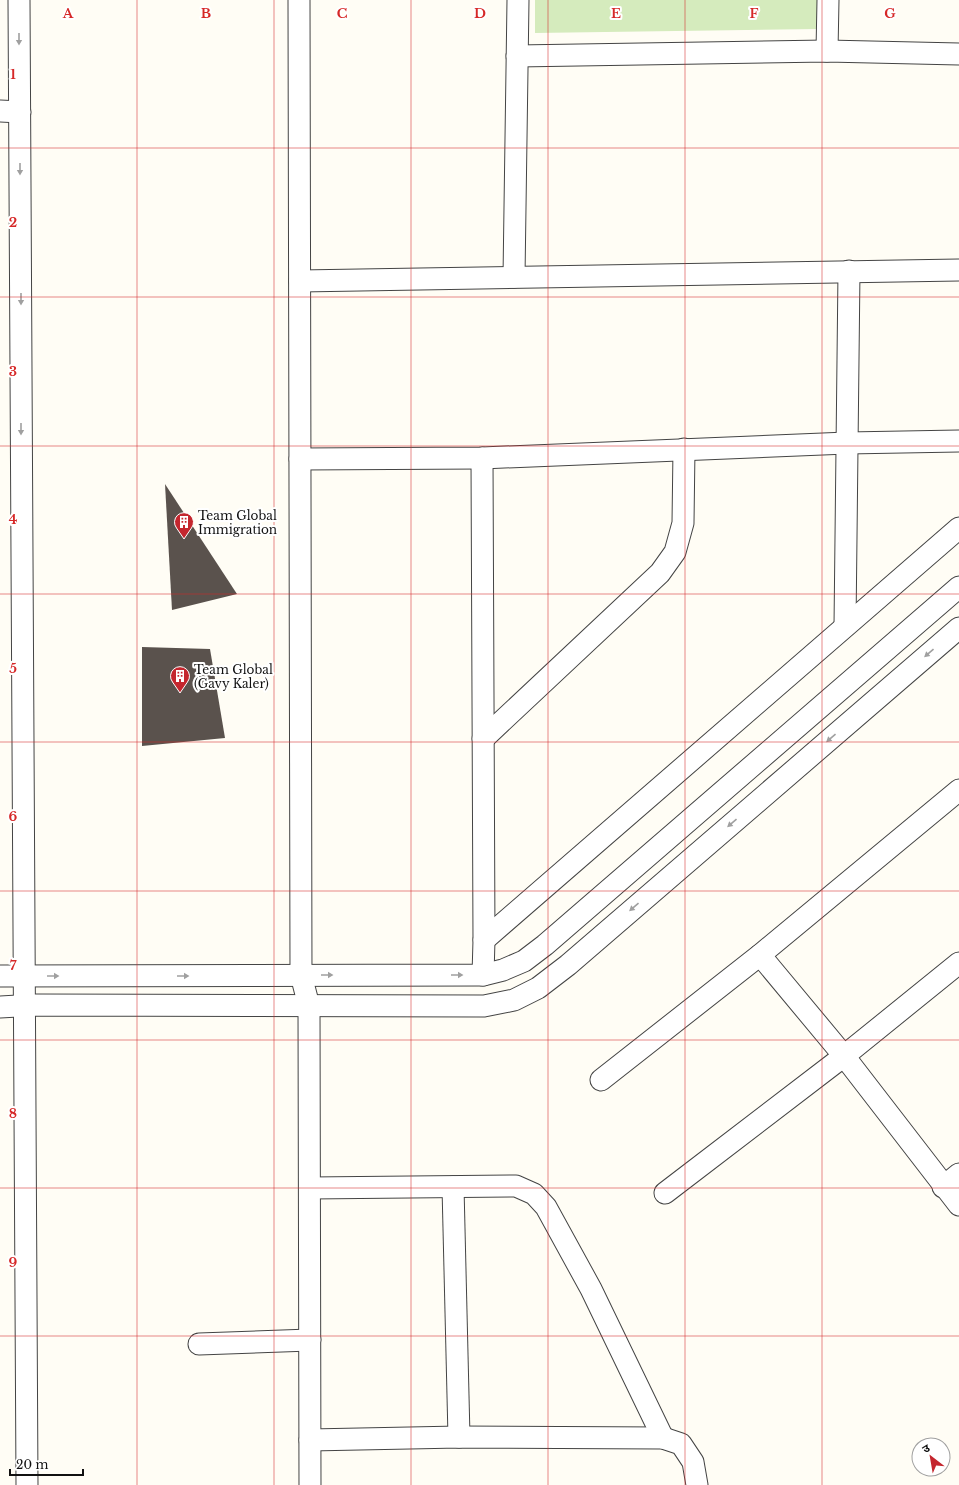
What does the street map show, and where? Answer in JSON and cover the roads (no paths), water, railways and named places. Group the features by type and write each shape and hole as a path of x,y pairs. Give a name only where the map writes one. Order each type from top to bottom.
{"street":[{"path":"19,0 10,111 24,977 27,1485"},
{"path":"299,0 301,976 309,1006 310,1485"},
{"path":"514,278 518,0"},
{"path":"827,51 828,0"},
{"path":"517,56 827,51 959,54"},
{"path":"300,281 959,270"},
{"path":"845,626 849,271"},
{"path":"300,459 482,458 847,443 959,441"},
{"path":"483,740 660,573 675,552 683,523 684,449"},
{"path":"482,458 483,975"},
{"path":"484,940 959,528"},
{"path":"0,976 483,975 503,970 524,961 545,945 959,587"},
{"path":"0,1006 484,1006 514,1000 538,988 959,628"},
{"path":"602,1080 760,955 959,790"},
{"path":"760,955 844,1056 951,1180 959,1205"},
{"path":"665,1193 844,1056 959,963"},
{"path":"310,1188 516,1186 534,1194 546,1208 591,1289 663,1438"},
{"path":"453,1187 459,1437"},
{"path":"199,1344 310,1340"},
{"path":"310,1440 459,1437 663,1438 681,1444 693,1462 697,1485"}],"place":[{"name":"Team Global Immigration","path":"184,539"},
{"name":"Team Global (Gavy Kaler)","path":"180,693"}]}
